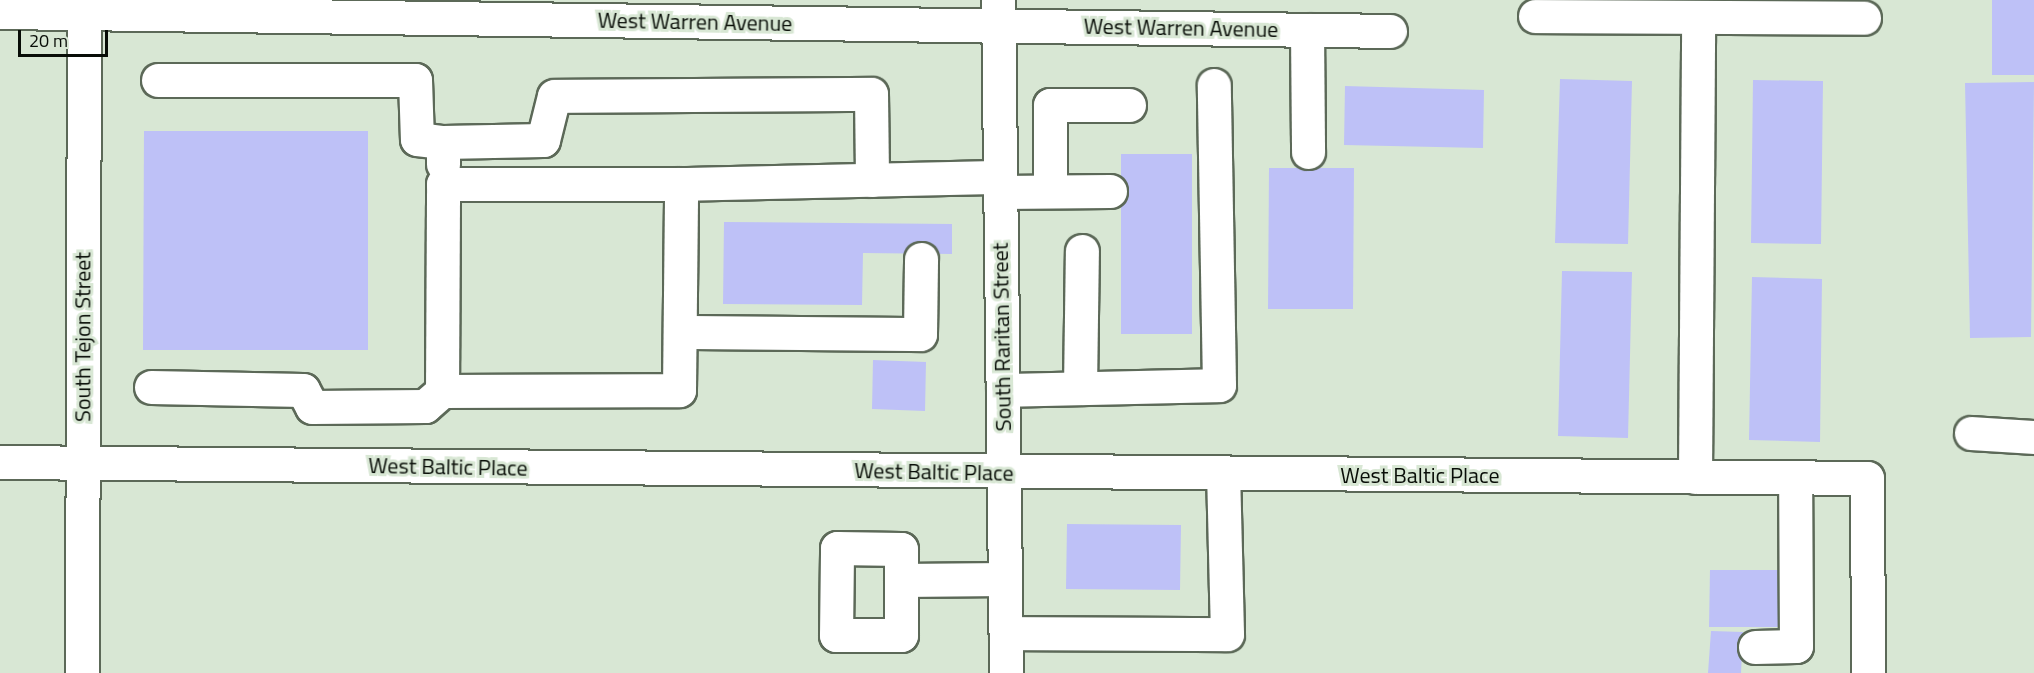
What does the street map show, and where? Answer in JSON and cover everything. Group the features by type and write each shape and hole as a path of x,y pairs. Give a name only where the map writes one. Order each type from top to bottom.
{"street":[{"name":"West Warren Avenue","path":"0,12 84,6 998,13 1307,30 1390,30"},
{"name":"South Tejon Street","path":"82,673 84,6"},
{"name":"South Raritan Street","path":"998,13 1006,673"},
{"path":"1535,16 1864,18"},
{"path":"1695,477 1698,17"},
{"path":"1307,30 1308,152"},
{"path":"158,80 415,80 417,139 443,142 543,140 554,96 871,94 872,180"},
{"path":"1003,390 1219,385 1214,85"},
{"path":"1050,191 1050,105 1129,105"},
{"path":"442,391 443,142"},
{"path":"443,184 681,184 872,180 1000,184 1050,191 1110,191"},
{"path":"151,387 303,390 312,407 426,406 442,391 679,390 681,184"},
{"path":"1080,388 1082,251"},
{"path":"680,332 920,334 921,259"},
{"path":"1971,433 2034,437"},
{"name":"West Baltic Place","path":"0,462 1223,475 1868,478 1868,673"},
{"path":"1006,633 1227,634 1223,475"},
{"path":"1755,647 1796,646 1795,478"},
{"path":"901,580 1005,579"}],"building":[{"path":"1992,0 2034,0 2034,75 1992,75"},
{"path":"1560,79 1632,81 1628,244 1555,243"},
{"path":"1753,80 1823,81 1821,244 1751,243"},
{"path":"2034,82 2031,337 1970,338 1965,83"},
{"path":"1345,86 1484,90 1483,148 1344,145"},
{"path":"144,131 368,131 368,350 143,350"},
{"path":"1121,154 1192,154 1192,334 1121,334"},
{"path":"1269,168 1354,168 1353,309 1268,309"},
{"path":"724,222 952,224 952,254 863,253 862,305 723,304"},
{"path":"1562,271 1632,272 1628,438 1558,436"},
{"path":"1752,277 1822,279 1820,442 1749,440"},
{"path":"873,360 926,362 925,411 872,409"},
{"path":"1067,524 1181,525 1180,590 1066,589"},
{"path":"1710,570 1784,570 1784,627 1709,627"},
{"path":"1711,631 1743,632 1741,673 1708,673"}]}
